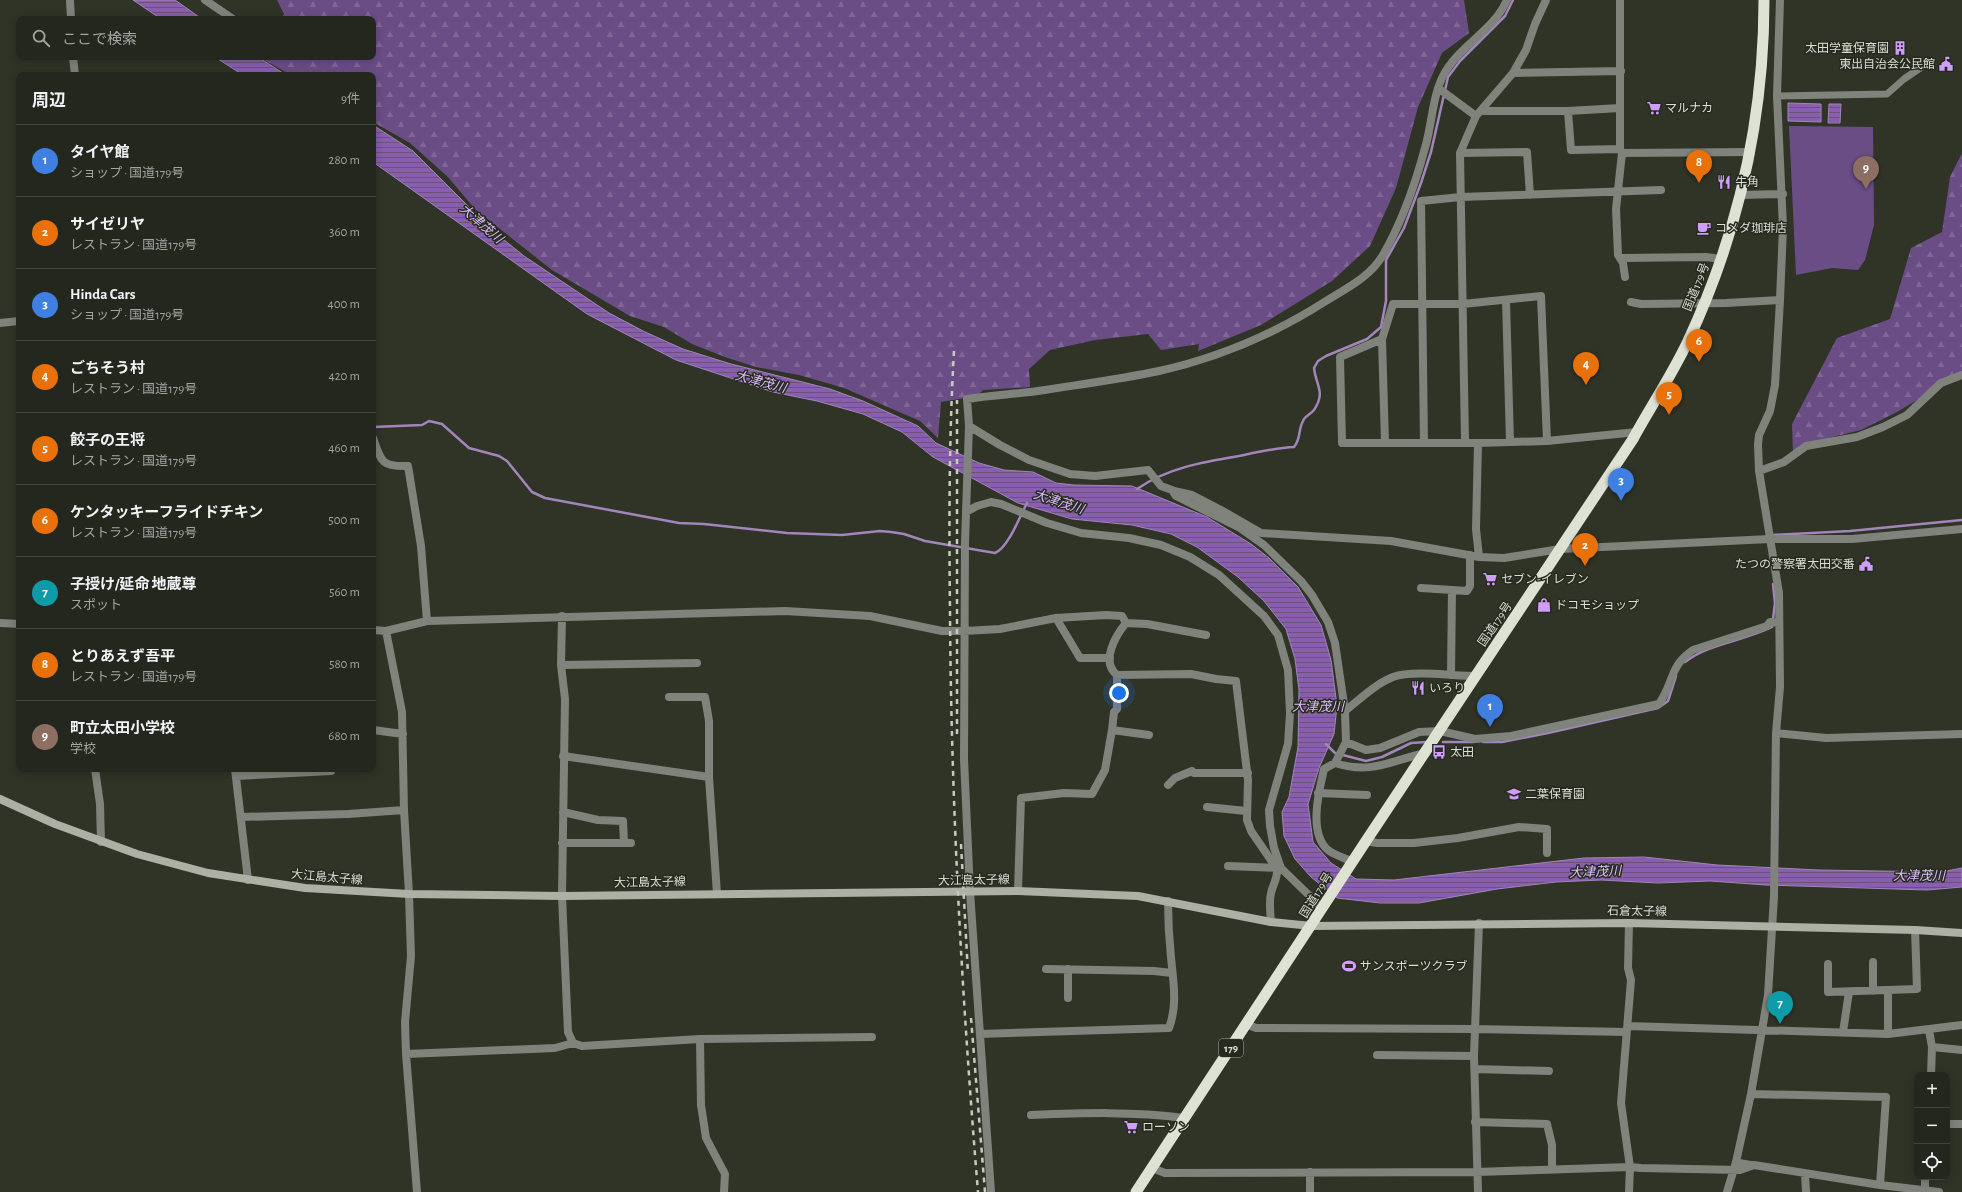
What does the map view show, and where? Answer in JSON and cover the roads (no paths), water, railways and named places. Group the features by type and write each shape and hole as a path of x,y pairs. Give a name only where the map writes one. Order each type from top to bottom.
{"highway":[{"name":"国道179号","path":"1136,1192 1637,432 1669,380 1705,303 1721,260 1741,195 1751,152 1761,67 1764,0"}],"main road":[{"name":"大江島太子線","path":"0,799 55,824 101,842 144,856 208,873 305,888 409,894 562,896 1018,891 1138,896 1271,922 1312,926"},
{"name":"石倉太子線","path":"1312,926 1479,923 1629,923 1915,930 1962,933"}],"street":[{"path":"70,0 70,16"},
{"path":"205,0 229,16"},
{"path":"991,1192 970,892 964,759 964,631 969,426 967,400 992,395 1044,390 1159,371 1235,346 1260,336 1312,311 1371,272 1383,256 1398,227 1411,194 1425,148 1438,88 1450,65 1468,45 1487,30 1502,12 1507,0"},
{"path":"1465,442 1460,153 1479,114 1514,73 1526,50 1535,24 1546,0"},
{"path":"1620,0 1621,151 1617,191 1618,255 1621,258 1625,277"},
{"path":"1727,1192 1735,1166 1751,1094 1768,995 1774,894 1776,732 1780,687 1778,578 1759,471 1758,445 1760,435 1770,411 1775,385 1780,300 1783,194 1777,96 1780,0"},
{"path":"73,60 75,72"},
{"path":"1777,96 1887,94 1904,79 1923,66 1922,63"},
{"path":"1514,73 1621,71"},
{"path":"1438,88 1479,114 1620,108"},
{"path":"1568,111 1571,150 1751,152"},
{"path":"1460,153 1527,152 1530,195"},
{"path":"1411,194 1421,201 1461,196 1661,190"},
{"path":"1741,195 1783,194"},
{"path":"1421,201 1424,443"},
{"path":"1621,258 1706,257 1721,260"},
{"path":"1385,443 1382,339 1393,304 1463,304 1541,296 1547,440"},
{"path":"1506,300 1510,442"},
{"path":"1631,302 1641,304 1780,300"},
{"path":"0,323 16,321"},
{"path":"1382,339 1340,357 1342,443 1510,442 1637,432"},
{"path":"1759,471 1784,462 1806,446 1857,437 1883,427 1907,415 1941,383 1962,375"},
{"path":"969,426 1000,445 1029,460 1070,474 1095,476 1148,470 1161,486 1204,501 1261,533 1391,542 1479,557 1504,558 1560,549 1770,539 1852,539 1962,529"},
{"path":"1478,443 1476,529 1479,557"},
{"path":"376,446 384,463 391,466 408,466 420,546 427,621"},
{"path":"1172,490 1176,496 1214,513 1252,537 1301,581 1312,594 1328,622 1335,643 1345,711 1346,742 1335,763 1324,769 1318,793 1316,819 1322,844 1328,851 1351,864"},
{"path":"966,512 977,506 991,502 1002,504 1047,523 1081,533 1129,538 1161,545 1190,557 1219,575 1264,616 1278,635 1288,670 1290,713 1288,744 1269,810 1270,826 1279,868 1270,898 1271,922"},
{"path":"1422,588 1466,590 1470,586 1470,555"},
{"path":"1451,676 1452,590"},
{"path":"376,630 386,631 427,621 562,616 800,612 870,616 942,631 1000,630 1056,618 1106,615 1122,616 1126,622"},
{"path":"562,616 561,665 565,699 562,812 562,896 568,1032 573,1043"},
{"path":"1056,618 1080,658 1110,658"},
{"path":"1126,622 1117,634 1110,658 1113,672 1117,674 1191,674 1236,681 1248,773 1246,811 1251,831 1279,868 1324,906"},
{"path":"1126,622 1147,624 1206,635"},
{"path":"1346,742 1366,750 1380,748 1419,732 1440,731 1460,738 1475,739 1511,736 1659,704 1666,695 1675,668 1683,656 1693,650 1767,626 1770,622 1779,623"},
{"path":"0,623 16,624"},
{"path":"386,631 402,712 404,810 411,956 405,1022 406,1054 417,1192"},
{"path":"561,665 697,663"},
{"path":"1018,891 1021,798 1064,793 1092,794 1105,770 1114,712 1117,709 1117,674"},
{"path":"1345,711 1377,686 1393,677 1416,674 1476,676"},
{"path":"669,697 705,697 709,721 709,777 718,894"},
{"path":"376,730 403,734"},
{"path":"1112,730 1149,735"},
{"path":"1776,732 1826,738 1962,734"},
{"path":"1335,763 1346,767 1366,769 1426,753"},
{"path":"563,756 709,777"},
{"path":"1168,785 1175,778 1192,771 1194,773 1248,773"},
{"path":"95,772 100,804 101,842"},
{"path":"236,772 248,880"},
{"path":"1318,793 1367,795"},
{"path":"1207,807 1246,811"},
{"path":"242,817 333,815 404,810"},
{"path":"562,812 598,820 623,821 628,843 562,843"},
{"path":"1366,841 1377,843 1414,843 1458,838 1519,827 1547,829 1547,854"},
{"path":"1228,866 1279,868"},
{"path":"980,1034 1169,1028 1174,1016 1175,1001 1168,926 1168,901"},
{"path":"1478,1192 1476,1172 1474,1029 1479,923"},
{"path":"1629,923 1628,968 1631,980 1621,1103 1630,1166 1629,1192"},
{"path":"1828,964 1828,992 1917,989 1915,930"},
{"path":"1873,962 1873,991"},
{"path":"1046,969 1154,971 1172,973"},
{"path":"1068,970 1068,998"},
{"path":"1888,990 1888,1034"},
{"path":"1843,1032 1849,992"},
{"path":"1246,1024 1256,1028 1627,1029 1888,1034 1962,1025"},
{"path":"1929,1030 1932,1047 1931,1072"},
{"path":"406,1054 556,1048 573,1043 582,1046 700,1039 872,1037"},
{"path":"700,1039 701,1105 706,1138 725,1174 724,1192"},
{"path":"1932,1047 1962,1050"},
{"path":"1377,1055 1474,1056"},
{"path":"1475,1069 1549,1071"},
{"path":"1751,1094 1886,1097 1880,1185"},
{"path":"1031,1115 1092,1113 1158,1114 1184,1118"},
{"path":"1475,1122 1547,1124 1552,1145 1552,1169"},
{"path":"1950,1124 1962,1124"},
{"path":"1152,1168 1165,1173 1476,1172 1630,1166 1641,1168 1735,1166 1740,1170 1754,1165 1905,1190 1939,1192"},
{"path":"1310,1172 1310,1192"},
{"path":"1806,1174 1806,1192"},
{"path":"1924,1190 1925,1180"}],"water":[{"path":"133,0 175,0 198,16 157,16"},
{"path":"220,60 263,60 281,72 238,72"},
{"path":"1788,103 1821,104 1821,122 1788,121"},
{"path":"1829,104 1841,104 1840,123 1828,123"},
{"name":"大津茂川","path":"376,127 413,151 493,231 524,256 609,313 645,332 683,349 731,364 830,389 863,401 918,426 936,443 979,463 1004,470 1033,472 1056,483 1074,485 1132,486 1207,517 1251,544 1269,558 1298,587 1321,625 1331,660 1337,706 1334,734 1319,768 1308,804 1313,842 1331,863 1356,879 1394,880 1584,858 1644,857 1717,865 1819,870 1941,872 1962,868 1962,887 1927,890 1766,885 1710,881 1658,883 1601,880 1556,882 1497,889 1419,903 1380,903 1337,898 1311,877 1295,859 1284,836 1282,812 1289,797 1298,747 1299,690 1295,659 1286,629 1264,601 1238,577 1197,547 1171,534 1132,525 1072,519 1018,503 933,457 902,432 863,414 817,401 773,392 676,360 587,314 376,164"}],"waterway":[{"path":"1137,489 1161,476 1186,467 1266,450 1294,447 1298,441 1300,428 1303,421 1318,404 1320,394 1314,368 1318,361 1326,356 1367,339 1381,327 1386,301 1386,260 1404,228 1421,183 1431,152 1448,77 1460,61 1505,16 1513,0"},
{"name":"大津茂川","path":"376,427 422,425 429,421 442,424 469,448 499,456 507,461 532,492 545,498 679,523 704,524 787,533 842,535 880,531 891,532 904,534 925,541 995,553 1000,550 1009,538 1027,503"},
{"path":"1772,535 1850,531 1962,520"},
{"path":"1685,662 1705,650 1750,636 1772,627 1775,603 1773,584"},
{"path":"1483,742 1502,742 1658,708 1668,701 1676,676"},
{"path":"1326,744 1335,753 1366,761 1382,757 1411,743 1427,742"},
{"path":"1443,742 1474,742"}],"railway":[{"path":"954,351 950,448 950,577 955,828 962,974 978,1192"},
{"path":"957,400 957,734"},
{"path":"961,844 968,974"},
{"path":"971,1018 985,1192"}],"place":[{"name":"太田学童保育園","path":"1900,48"},
{"name":"東出自治会公民館","path":"1946,64"},
{"name":"マルナカ","path":"1654,108"},
{"name":"牛角","path":"1724,182"},
{"name":"とりあえず吾平","path":"1699,183"},
{"name":"町立太田小学校","path":"1866,189"},
{"name":"コメダ珈琲店","path":"1704,228"},
{"name":"ケンタッキーフライドチキン","path":"1699,362"},
{"name":"ごちそう村","path":"1586,385"},
{"name":"餃子の王将","path":"1669,415"},
{"name":"Hinda Cars","path":"1621,501"},
{"name":"たつの警察署太田交番","path":"1866,564"},
{"name":"サイゼリヤ","path":"1585,566"},
{"name":"セブン-イレブン","path":"1490,579"},
{"name":"ドコモショップ","path":"1544,605"},
{"name":"いろり","path":"1418,688"},
{"name":"タイヤ館","path":"1490,727"},
{"name":"太田","path":"1439,752"},
{"name":"二葉保育園","path":"1514,794"},
{"name":"サンスポーツクラブ","path":"1349,966"},
{"name":"子授け/延命 地蔵尊","path":"1780,1024"},
{"name":"ローソン","path":"1131,1127"}]}
